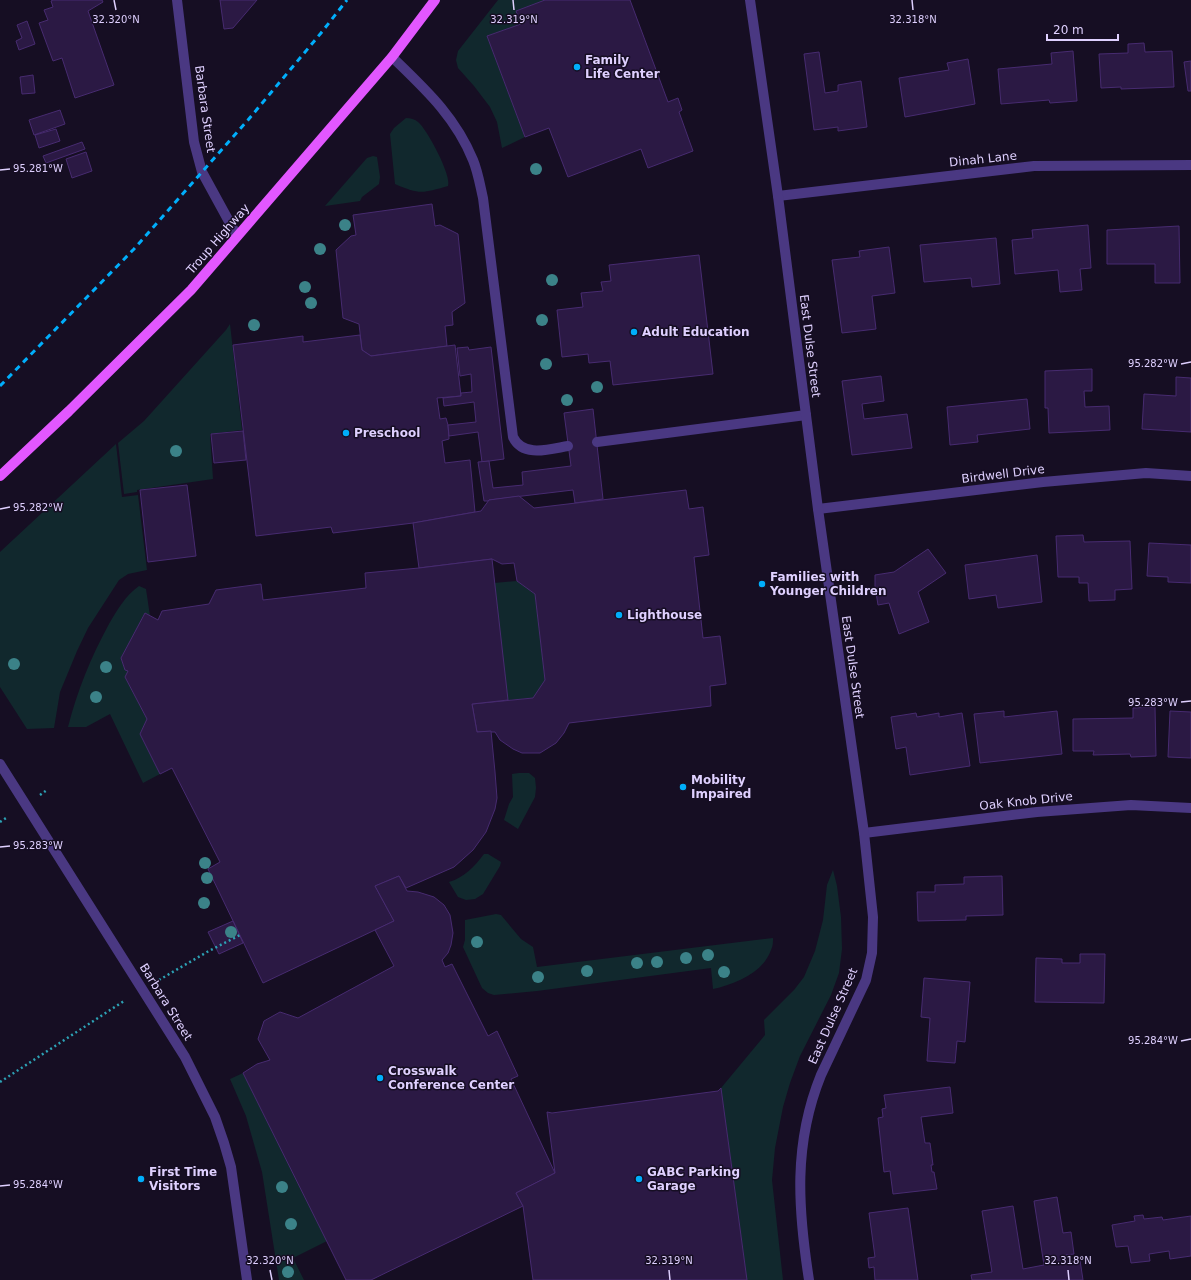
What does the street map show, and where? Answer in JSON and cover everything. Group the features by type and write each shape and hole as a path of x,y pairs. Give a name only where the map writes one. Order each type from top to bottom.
{"main road":[{"name":"Troup Highway","path":"0,476 69,411 191,290 392,57 435,0"}],"street":[{"name":"Barbara Street","path":"177,0 194,142 202,172 238,236"},
{"name":"East Dulse Street","path":"750,0 778,196 818,510 864,833 873,917 872,953 866,980 815,1088 808,1115 801,1160 800,1188 802,1231 809,1280"},
{"path":"392,57 427,91 454,122 473,160 483,198 513,437 518,445 527,450 568,446"},
{"name":"Dinah Lane","path":"778,196 1034,166 1191,165"},
{"path":"597,442 806,415"},
{"name":"Birdwell Drive","path":"818,510 1043,482 1146,473 1191,476"},
{"name":"Barbara Street","path":"0,764 185,1057 215,1117 231,1167 247,1280"},
{"name":"Oak Knob Drive","path":"864,833 1037,812 1131,805 1191,808"}],"path":[{"path":"40,795 47,790"},
{"path":"0,822 6,818"},
{"path":"159,980 240,935"},
{"path":"0,1082 124,1001"}],"green space":[{"path":"498,0 545,0 517,11 521,24 487,36 525,137 502,148 497,122 490,107 458,68 456,60 458,51"},
{"path":"406,118 418,122 427,134 443,163 448,186 422,192 410,190 395,184 390,134 394,128"},
{"path":"373,156 377,157 380,177 379,184 362,197 360,201 325,206 367,158"},
{"path":"230,324 242,430 210,434 213,479 137,490 137,492 124,494 118,443 144,421"},
{"path":"116,444 122,497 138,495 147,570 128,574 119,580 88,628 60,692 54,728 27,729 0,687 0,552"},
{"path":"517,581 535,594 545,680 533,698 508,700 494,583"},
{"path":"139,586 146,589 150,616 145,613 121,658 125,670 128,671 125,677 147,719 140,734 160,774 143,783 110,714 86,727 68,727 85,674 102,637 122,603"},
{"path":"529,773 535,778 536,788 535,797 518,829 504,820 513,797 512,774"},
{"path":"484,854 488,854 501,862 500,866 483,894 475,899 466,900 458,897 449,882 469,871"},
{"path":"833,870 837,886 841,917 842,949 839,973 831,995 800,1056 790,1083 783,1107 775,1148 772,1180 783,1280 747,1280 721,1088 765,1035 764,1020 794,990 804,977 815,951 823,920 827,885"},
{"path":"496,914 501,915 521,939 533,947 537,967 773,938 773,944 767,958 755,971 739,981 713,989 711,968 537,991 494,995 488,993 482,988 463,947 465,940 465,920"},
{"path":"243,1073 327,1241 293,1258 304,1280 279,1280 262,1172 246,1116 230,1079"}],"building":[{"path":"102,0 103,2 88,11 114,85 75,98 62,58 53,61 39,23 48,20 44,10 53,7 51,1"},
{"path":"220,0 257,0 233,28 224,29"},
{"name":"Family Life Center","path":"545,0 630,0 668,102 678,98 682,110 679,112 693,151 648,168 641,149 568,177 549,128 525,137 487,36 521,24 516,11"},
{"path":"27,21 35,44 19,50 16,41 22,38 17,25"},
{"path":"1144,43 1145,52 1172,51 1174,87 1121,89 1121,87 1101,88 1099,54 1128,53 1128,44"},
{"path":"1073,51 1077,101 1050,103 1049,100 1001,104 998,69 1052,64 1051,53"},
{"path":"819,52 825,93 838,91 838,85 861,81 867,127 838,131 838,127 814,130 804,54"},
{"path":"968,59 975,104 905,117 899,78 949,70 947,63"},
{"path":"1191,61 1191,91 1188,91 1184,62"},
{"path":"33,75 35,93 22,94 20,77"},
{"path":"60,110 65,124 34,135 29,120"},
{"path":"56,129 60,141 39,148 35,135"},
{"path":"82,142 85,149 46,163 43,156"},
{"path":"86,152 92,171 72,178 66,159"},
{"path":"432,204 435,226 440,225 458,234 465,303 452,312 453,325 445,326 447,346 371,356 362,350 359,324 343,318 336,250 351,236 356,235 353,215"},
{"path":"1088,225 1091,268 1080,269 1082,290 1060,292 1058,270 1015,274 1012,240 1033,238 1032,230"},
{"path":"1179,226 1180,283 1155,283 1155,264 1107,264 1107,230"},
{"path":"996,238 1000,284 972,287 971,278 924,282 920,245"},
{"path":"889,247 895,293 872,296 876,329 842,333 832,260 860,257 859,251"},
{"name":"Adult Education","path":"699,255 713,374 613,385 610,361 589,363 588,354 562,357 557,310 583,307 581,293 603,291 601,282 611,281 609,265"},
{"name":"Preschool","path":"360,335 362,350 371,356 455,345 461,396 437,398 440,419 446,418 448,425 449,439 442,441 445,463 470,460 475,512 413,523 333,533 331,527 256,536 233,345 303,336 303,342"},
{"path":"468,347 469,350 491,347 504,459 482,462 478,432 449,436 448,425 476,422 474,402 444,406 443,398 461,396 461,393 472,392 471,374 460,376 457,348"},
{"path":"1092,369 1092,391 1084,391 1085,407 1109,406 1110,430 1049,433 1048,408 1045,408 1045,371"},
{"path":"881,376 884,401 862,404 864,419 907,414 912,448 852,455 842,381"},
{"path":"1176,377 1191,378 1191,432 1142,429 1144,394 1176,396"},
{"path":"1027,399 1030,429 977,435 978,442 950,445 947,407"},
{"path":"593,409 603,499 575,503 573,490 484,501 478,462 489,461 493,488 523,485 522,472 571,466 564,413"},
{"path":"243,431 246,460 214,463 211,434"},
{"path":"187,485 196,556 148,562 140,490"},
{"name":"Lighthouse","path":"686,490 689,509 703,507 709,555 694,557 703,638 720,636 726,684 710,686 711,706 569,723 564,733 556,743 540,753 522,753 513,749 500,740 495,732 477,732 472,704 533,698 545,680 535,594 517,581 514,563 502,564 492,559 419,568 413,523 481,511 489,500 519,496 534,508"},
{"path":"1083,535 1084,542 1130,541 1132,589 1115,590 1115,600 1089,601 1088,583 1079,583 1079,577 1058,577 1056,536"},
{"path":"1149,543 1191,545 1191,583 1168,582 1168,577 1147,576"},
{"path":"928,549 946,573 918,592 929,622 899,634 889,603 878,605 875,575 894,572"},
{"path":"1037,555 1042,602 998,608 996,595 969,599 965,565"},
{"path":"492,559 508,700 472,704 477,732 491,731 497,798 495,809 486,832 473,850 454,867 406,888 399,876 375,886 394,921 263,983 208,869 220,862 172,768 160,774 140,734 147,719 125,677 128,671 125,670 121,658 145,613 158,620 162,611 209,604 216,590 261,584 263,600 366,588 365,573"},
{"path":"1155,707 1156,756 1131,757 1130,754 1093,755 1094,751 1073,751 1073,719 1133,718 1133,708"},
{"path":"1004,711 1004,717 1057,711 1062,754 980,763 974,714"},
{"path":"1170,711 1191,712 1191,758 1168,757"},
{"path":"916,713 917,717 939,713 939,717 962,713 970,766 910,775 906,747 896,749 891,717"},
{"name":"Crosswalk Conference Center","path":"399,876 407,891 418,892 434,897 444,905 450,915 453,933 451,945 448,953 442,960 445,967 452,964 488,1036 497,1031 518,1076 511,1079 555,1173 516,1193 523,1206 371,1280 346,1280 243,1073 257,1064 270,1060 258,1039 264,1021 280,1012 298,1018 394,966 375,930 394,921 375,886"},
{"path":"1002,876 1003,915 966,916 966,920 918,921 917,892 935,892 935,885 964,884 964,877"},
{"path":"233,921 243,943 219,954 208,932"},
{"path":"1080,954 1105,954 1104,1003 1035,1002 1036,958 1062,959 1062,963 1080,963"},
{"path":"924,978 970,982 965,1042 957,1041 955,1063 927,1061 930,1018 921,1017"},
{"path":"950,1087 953,1113 921,1117 925,1143 930,1143 933,1165 931,1165 932,1172 934,1172 937,1189 893,1194 890,1171 884,1172 878,1118 883,1117 882,1109 886,1108 884,1095"},
{"name":"GABC Parking Garage","path":"721,1088 747,1280 533,1280 523,1206 516,1193 555,1173 547,1112 552,1113 718,1091"},
{"path":"1057,1197 1063,1233 1071,1232 1074,1254 1066,1255 1067,1262 1080,1260 1083,1280 972,1280 971,1275 992,1272 982,1211 1013,1206 1023,1269 1044,1265 1034,1201"},
{"path":"908,1208 918,1280 875,1280 874,1267 869,1268 868,1258 875,1257 869,1213"},
{"path":"1143,1215 1144,1219 1162,1217 1163,1220 1191,1216 1191,1256 1170,1259 1169,1251 1149,1254 1150,1261 1131,1263 1128,1246 1116,1247 1112,1225 1135,1221 1134,1216"}],"railway":[{"path":"0,386 134,249 248,120 347,0"}],"place":[{"name":"Family Life Center","path":"577,67"},
{"name":"Adult Education","path":"634,332"},
{"name":"Preschool","path":"346,433"},
{"name":"Families with Younger Children","path":"762,584"},
{"name":"Lighthouse","path":"619,615"},
{"name":"Mobility Impaired","path":"683,787"},
{"name":"Crosswalk Conference Center","path":"380,1078"},
{"name":"First Time Visitors","path":"141,1179"},
{"name":"GABC Parking Garage","path":"639,1179"}]}
